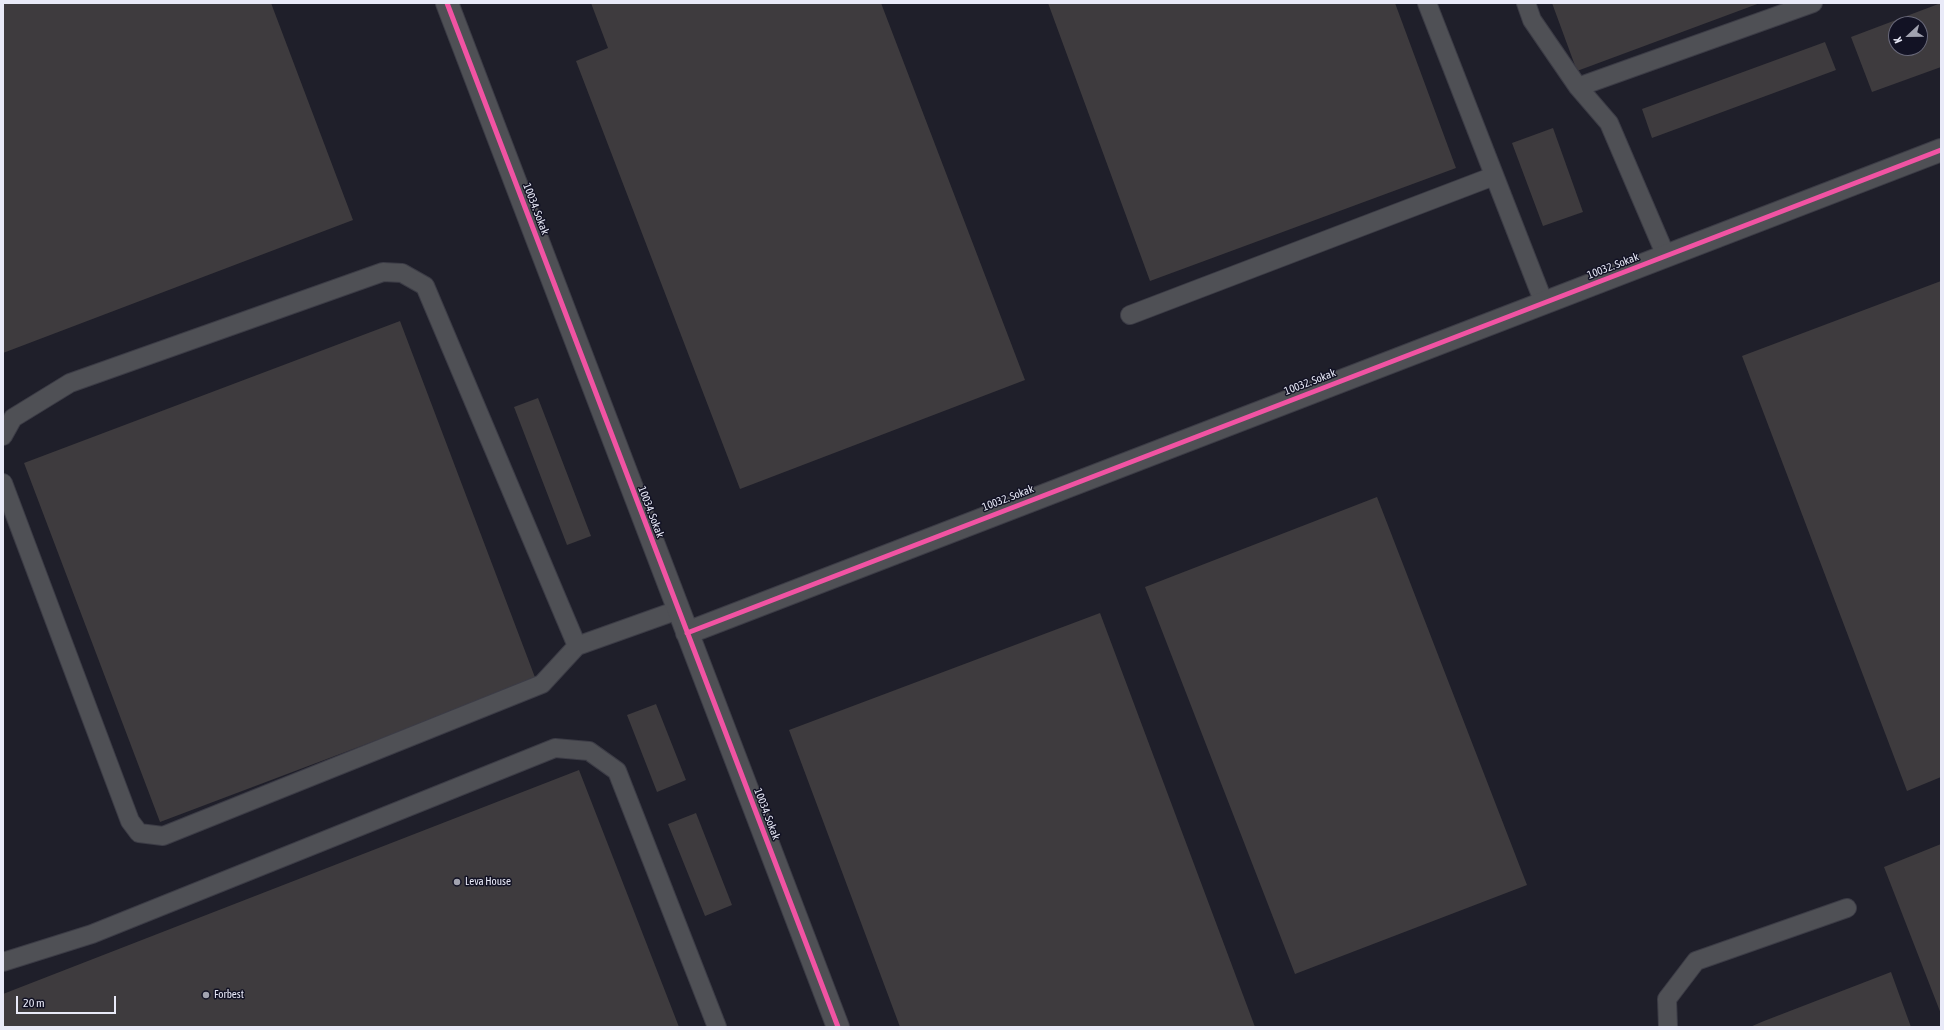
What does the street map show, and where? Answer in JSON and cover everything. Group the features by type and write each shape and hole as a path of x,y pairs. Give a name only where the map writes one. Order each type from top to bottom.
{"street":[{"name":"10034. Sokak","path":"447,3 686,633 838,1027"},
{"name":"10032. Sokak","path":"686,633 1941,150"}],"lane":[{"path":"1427,3 1544,303"},
{"path":"1526,3 1532,20 1578,87 1609,123 1666,256"},
{"path":"1578,87 1813,3"},
{"path":"1130,315 1494,176"},
{"path":"3,436 13,418 70,383 383,272 402,273 425,286 577,646"},
{"path":"3,483 130,821 139,833 163,836 542,684 577,646 678,610"},
{"path":"3,962 92,934 555,748 589,751 617,771 717,1027"},
{"path":"1668,1027 1667,999 1696,961 1847,908"}],"building":[{"path":"3,3 271,3 353,220 3,353"},
{"path":"591,3 881,3 1025,380 740,489 576,61 608,48"},
{"path":"1048,3 1395,3 1456,168 1150,281"},
{"path":"1552,3 1760,3 1577,71"},
{"path":"1941,3 1941,67 1872,92 1851,37 1888,23 1888,56 1928,56 1928,16 1907,16"},
{"path":"1825,42 1836,70 1652,138 1642,109"},
{"path":"1553,128 1583,212 1543,226 1512,143"},
{"path":"1941,281 1941,777 1907,791 1742,356"},
{"path":"400,321 536,680 160,822 24,463"},
{"path":"538,398 591,536 567,545 514,407"},
{"path":"1377,497 1527,885 1295,974 1145,587"},
{"path":"1100,613 1255,1027 900,1027 789,730"},
{"path":"656,704 686,780 657,792 627,715"},
{"name":"Leva House","path":"579,770 679,1027 3,1027 3,994"},
{"path":"696,813 732,905 705,916 668,824"},
{"path":"1941,844 1941,1014 1884,867"},
{"path":"1891,972 1911,1027 1750,1027 1764,1021"}],"cycle path":[{"path":"447,3 838,1027"},
{"path":"687,633 1941,150"}],"place":[{"name":"Leva House","path":"457,882"},
{"name":"Forbest","path":"206,995"}]}
